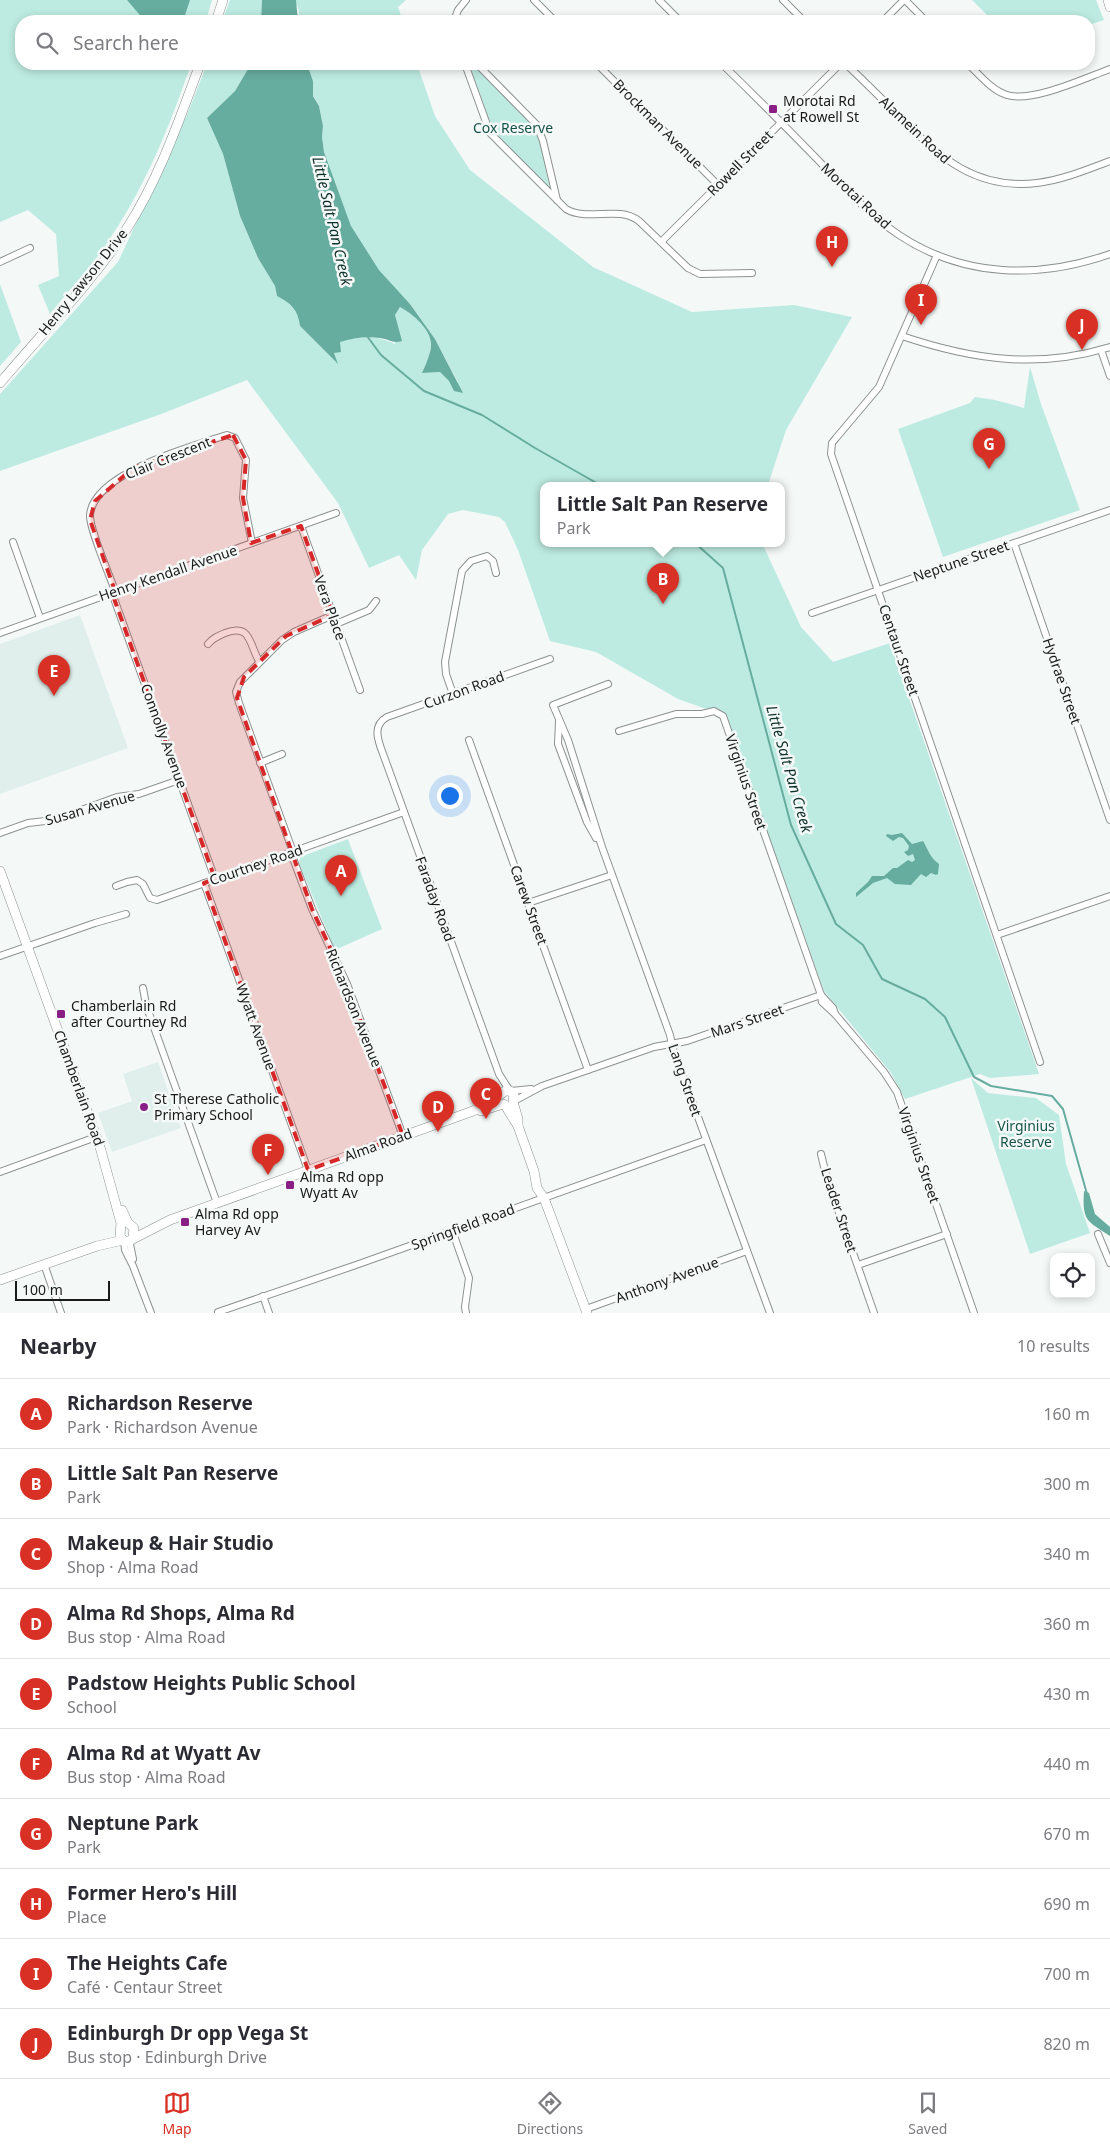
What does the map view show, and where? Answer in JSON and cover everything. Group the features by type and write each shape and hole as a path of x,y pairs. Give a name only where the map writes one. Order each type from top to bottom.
{"main road":[{"path":"218,15 223,0"},
{"path":"1108,0 1110,7"},
{"name":"Henry Lawson Drive","path":"0,383 103,262 126,230 147,194 167,150 198,70"},
{"name":"Chamberlain Road","path":"0,871 96,1137 127,1234"},
{"name":"Alma Road","path":"0,1280 97,1246 165,1219 170,1220 507,1098"},
{"name":"Faraday Road","path":"507,1098 518,1119 518,1126 534,1171 545,1191 544,1198 586,1311"}],"street":[{"path":"456,15 466,0"},
{"path":"534,0 549,15"},
{"path":"659,0 674,15"},
{"path":"783,0 798,15"},
{"path":"889,15 904,0 920,15"},
{"path":"975,70 998,91 1007,95 1023,97 1038,95 1110,69"},
{"path":"467,70 488,130 566,209 576,213 631,215 696,273 752,273"},
{"path":"483,70 537,125 541,134 557,200"},
{"name":"Brockman Avenue","path":"603,70 718,185"},
{"name":"Morotai Road","path":"728,70 878,219 904,238 937,255 976,267 1019,272 1063,268 1110,254"},
{"name":"Rowell Street","path":"661,242 834,70"},
{"name":"Alamein Road","path":"852,70 930,147 949,162 971,174 995,182 1036,183 1064,177 1110,161"},
{"path":"0,262 30,248"},
{"name":"Centaur Street","path":"937,255 875,393 841,431 831,449 832,459 1040,1062"},
{"path":"902,336 938,348 992,359 1054,358 1110,347"},
{"path":"1101,350 1110,376"},
{"name":"Clair Crescent","path":"114,592 90,520 94,501 129,470 227,435 235,438 246,460 243,498 252,543"},
{"name":"Neptune Street","path":"812,613 1110,510"},
{"name":"Henry Kendall Avenue","path":"0,633 336,513"},
{"name":"Vera Place","path":"300,526 360,690"},
{"path":"13,542 40,618"},
{"name":"Hydrae Street","path":"1014,543 1110,820"},
{"path":"453,694 446,674 445,662 462,571 471,561 487,556 493,561 496,573"},
{"name":"Connolly Avenue","path":"114,592 215,879"},
{"path":"336,624 369,610 376,601"},
{"name":"Richardson Avenue","path":"333,615 286,636 240,682 236,692 312,909 347,984 403,1136"},
{"path":"208,644 217,636 234,630 242,631 248,635 260,661"},
{"name":"Curzon Road","path":"380,723 387,717 550,659"},
{"name":"Lang Street","path":"608,684 553,704 580,774 602,847 706,1140 770,1313"},
{"name":"Virginius Street","path":"619,731 673,715 714,711 722,716 821,995 884,1072 897,1092 974,1313"},
{"name":"Lang Street","path":"559,721 558,744 587,822 602,847"},
{"name":"Faraday Road","path":"380,723 376,732 507,1098"},
{"name":"Carew Street","path":"470,740 588,1070"},
{"path":"260,763 282,754"},
{"name":"Susan Avenue","path":"0,832 28,823 54,820 117,797 135,795 179,780"},
{"name":"Courtney Road","path":"116,886 137,880 143,884 150,898 157,900 404,812"},
{"path":"528,904 612,874"},
{"name":"Wyatt Avenue","path":"204,883 308,1170"},
{"path":"997,935 1110,896"},
{"path":"0,956 126,914"},
{"path":"142,988 146,1005 217,1203"},
{"name":"Mars Street","path":"672,1044 687,1042 821,995"},
{"name":"Alma Road","path":"507,1098 658,1045 672,1044"},
{"name":"Alma Road","path":"507,1098 542,1086"},
{"path":"0,1172 96,1137"},
{"name":"Springfield Road","path":"218,1312 706,1140"},
{"name":"Leader Street","path":"821,1154 826,1174 874,1313"},
{"path":"452,1230 468,1274 466,1313"},
{"name":"Chamberlain Road","path":"127,1234 134,1266 152,1313"},
{"name":"Leader Street","path":"858,1265 947,1234"},
{"path":"1098,1234 1110,1263"},
{"name":"Anthony Avenue","path":"586,1311 747,1252"},
{"path":"44,1264 61,1313"},
{"path":"263,1296 269,1313"}],"highlighted area":[{"path":"233,435 246,460 243,498 251,543 301,526 333,615 286,636 244,677 237,698 312,909 347,984 403,1136 308,1170 204,883 215,879 112,593 115,591 90,520 95,501 133,468"}],"shaded area":[{"path":"80,615 128,748 0,794 0,644"},
{"name":"St Therese Catholic Primary School","path":"158,1062 181,1128 112,1152 98,1113 132,1101 123,1074"}],"green space":[{"path":"0,0 144,0 151,15 15,15 15,70 189,70 154,160 131,205 97,257 50,314 38,285 59,276 56,234 28,210 0,222"},
{"path":"174,0 212,0 208,15 168,15"},
{"path":"230,0 262,0 261,15 224,15"},
{"path":"295,0 406,0 398,7 401,15 299,15"},
{"path":"972,0 1096,0 1104,20 1095,23 1095,15 987,15"},
{"path":"205,70 247,70 235,91 207,118 223,154 240,216 258,258 275,286 277,296 293,308 298,316 300,326 337,363 334,352 341,352 339,342 368,337 395,344 395,315 400,307 420,323 428,334 431,349 423,373 440,372 449,381 454,391 458,382 435,339 410,304 379,270 351,226 324,152 323,126 319,106 313,95 313,81 309,70 419,70 435,116 470,170 593,267 692,312 794,305 852,317 786,430 769,482 540,482 540,547 764,547 801,627 833,662 890,643 1039,1074 990,1078 980,1074 905,1099 891,1073 824,991 726,716 678,699 596,652 550,641 518,550 505,522 499,517 463,510 448,514 422,550 416,580 399,555 369,568 338,503 247,380 164,413 0,471 0,394 118,262 189,110"},
{"name":"Cox Reserve","path":"471,70 479,70 534,126 539,138 550,188 493,131"},
{"path":"0,284 21,342 0,366"},
{"path":"1030,367 1041,404 1080,510 943,557 898,429 970,403 975,397 1024,408"},
{"path":"348,839 382,929 335,950 299,863 300,857"},
{"name":"Virginius Reserve","path":"971,1078 988,1093 1036,1098 1059,1115 1066,1164 1090,1233 1030,1254"}],"water":[{"path":"127,0 190,0 185,15 140,15"},
{"path":"262,0 296,0 297,15 261,15"},
{"path":"247,70 309,70 313,81 313,96 319,106 323,126 324,152 351,226 379,270 410,304 435,339 463,393 454,391 449,381 440,372 422,373 431,346 428,334 421,323 400,307 395,315 402,341 396,342 369,337 340,342 341,352 334,353 338,364 300,326 298,316 293,308 277,296 275,286 258,258 240,216 223,154 207,118 235,91"},
{"path":"902,833 912,844 923,841 931,856 939,864 938,874 931,873 926,877 921,874 911,885 895,884 887,878 873,883 856,897 856,893 872,876 884,876 893,868 897,868 908,860 912,862 915,860 913,854 908,856 904,852 908,850 909,846 903,838 899,837 893,841 886,836 887,834"},
{"path":"1084,1191 1089,1193 1095,1214 1110,1227 1110,1236 1091,1223 1085,1214"}],"waterway":[{"name":"Little Salt Pan Creek","path":"367,336 381,355 424,391 482,415 595,482"},
{"name":"Little Salt Pan Creek","path":"699,547 723,568 791,825 836,924 863,945 882,979 925,999 945,1017 974,1077 991,1086 1052,1096 1063,1109 1087,1194"}],"place":[{"name":"Morotai Rd at Rowell St","path":"773,109"},
{"name":"Former Hero's Hill","path":"832,267"},
{"name":"The Heights Cafe","path":"921,325"},
{"name":"Edinburgh Dr opp Vega St","path":"1082,350"},
{"name":"Neptune Park","path":"989,469"},
{"name":"Little Salt Pan Reserve","path":"663,604"},
{"name":"Padstow Heights Public School","path":"54,696"},
{"name":"Richardson Reserve","path":"341,896"},
{"name":"Chamberlain Rd after Courtney Rd","path":"61,1014"},
{"name":"St Therese Catholic Primary School","path":"144,1107"},
{"name":"Makeup & Hair Studio","path":"486,1119"},
{"name":"Alma Rd Shops, Alma Rd","path":"438,1132"},
{"name":"Alma Rd at Wyatt Av","path":"268,1175"},
{"name":"Alma Rd opp Wyatt Av","path":"290,1185"},
{"name":"Alma Rd opp Harvey Av","path":"185,1222"}]}
